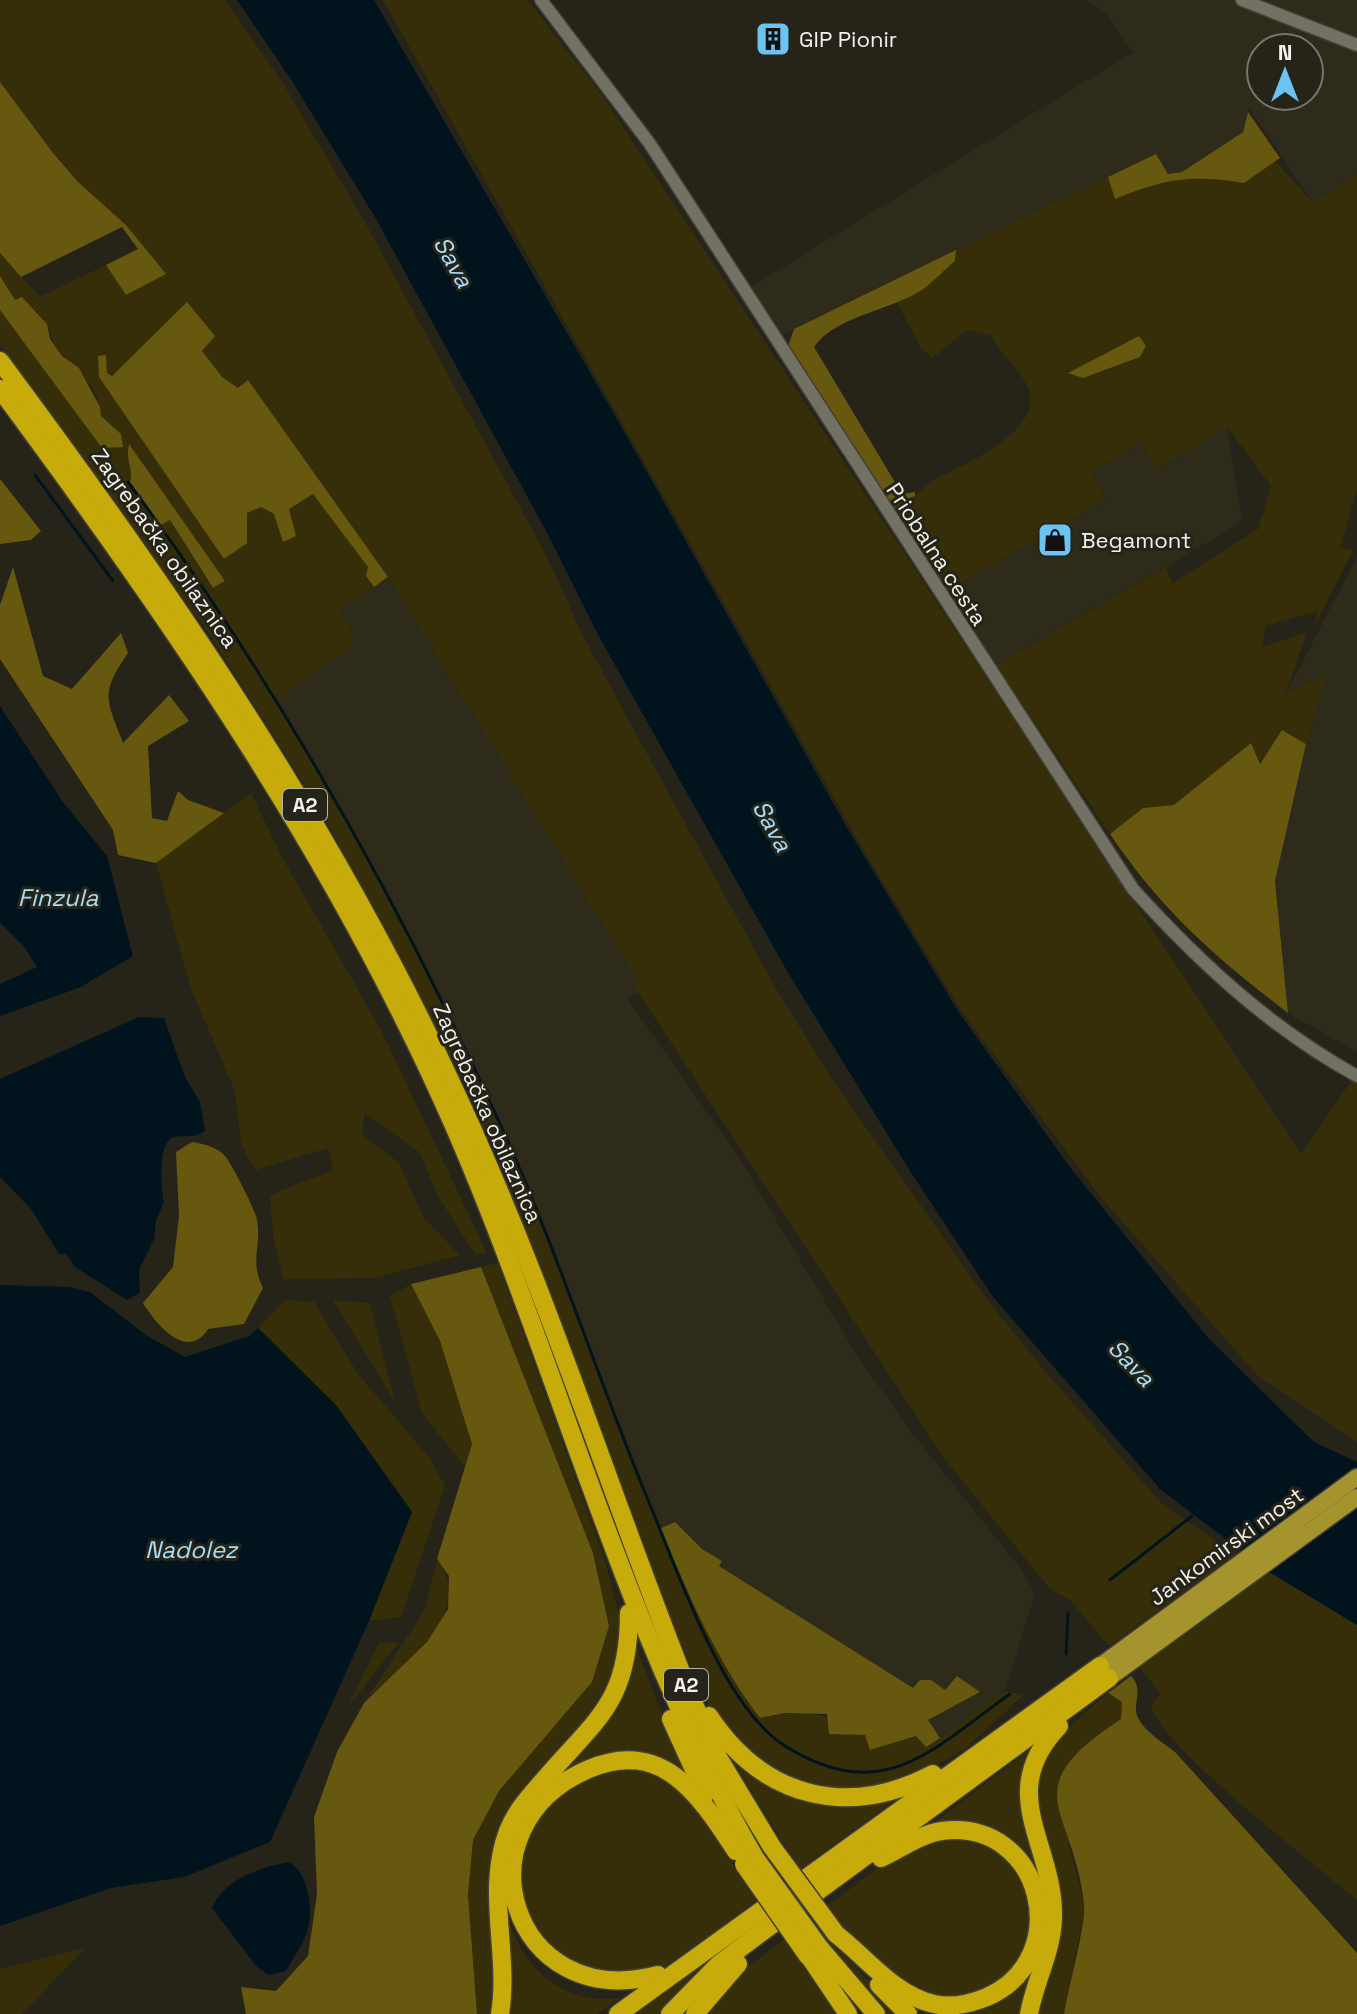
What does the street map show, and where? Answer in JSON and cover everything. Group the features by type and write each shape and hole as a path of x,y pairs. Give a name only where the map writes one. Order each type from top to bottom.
{"highway":[{"name":"Zagrebačka obilaznica","path":"0,361 132,539 215,662 325,838 395,965 466,1115 521,1245 692,1700 719,1759 772,1847 836,1934"},
{"name":"Zagrebačka obilaznica","path":"0,389 184,642 273,783 359,931 434,1083 490,1212 636,1607 678,1707 724,1803 745,1858"},
{"path":"603,1512 604,1533 629,1613 695,1775 745,1858"},
{"path":"639,1562 710,1717 746,1760 780,1783 819,1796 879,1794 914,1784 1002,1746"},
{"path":"500,2014 497,1889 503,1846 518,1810 591,1730 614,1698 627,1660 629,1613"},
{"path":"618,2014 1103,1676"},
{"path":"1029,2014 1053,1920 1051,1889 1030,1817 1030,1775 1045,1741 1103,1676"},
{"path":"683,2014 738,1964 968,1791 1002,1746"},
{"path":"670,2014 690,1991 740,1948 1002,1746"},
{"path":"676,1973 662,1973 624,1990 594,1992 562,1983 548,1973 528,1950 516,1920 512,1877 521,1835 548,1796 571,1777 596,1766 635,1761 660,1767 683,1781 703,1802 813,1954 864,2014"},
{"path":"836,1934 900,1990 931,2003 955,2006 982,1999 1011,1981 1024,1966 1038,1932 1038,1903 1026,1869 1005,1844 979,1833 943,1831 922,1836 881,1858"},
{"path":"836,1934 908,2014"},
{"path":"813,1954 848,2014"},
{"path":"813,1954 876,2014"},
{"path":"695,2014 738,1964"}],"main road":[{"name":"Jankomirski most","path":"1125,1657 1357,1477"},
{"name":"Jankomirski most","path":"1125,1657 1357,1497"},
{"path":"1103,1676 1125,1657"}],"street":[{"name":"Priobalna cesta","path":"541,0 650,144 1133,889 1171,931 1244,999 1357,1076"},
{"path":"1242,0 1357,45"}],"shaded area":[{"path":"0,0 225,0 284,85 367,226 548,559 582,634 640,741 774,985 829,1075 988,1301 1049,1376 1163,1505 1236,1554 1109,1646 1071,1601 1050,1589 944,1458 634,986 639,982 388,577 248,381 238,388 222,377 202,351 99,377 247,513 261,507 274,514 314,494 368,567 366,576 374,587 339,610 357,641 277,700 396,909 515,1159 679,1574 718,1655 760,1718 814,1714 865,1735 870,1750 916,1736 926,1747 1005,1691 1024,1695 965,1749 912,1779 837,1793 766,1770 713,1715 671,1622 616,1468 499,1165 400,956 319,808 211,636 0,345 0,310 102,447 121,434 101,416 97,396 87,380 58,351 43,319 22,297 15,300 0,276 0,253 40,297 106,265 126,295 165,274 126,225 78,182 37,134 0,82","holes":["132,474 225,581 212,588 170,520 161,524 131,482"]},
{"path":"383,0 528,0 604,98 1301,1154 1354,1077 1357,1079 1357,1442 1259,1377 1099,1195 962,1012 867,856"},
{"path":"1086,0 1357,0 1357,175 1313,202 1252,112 1325,112 1325,32 1245,32 1245,112 1248,112 1243,131 1182,172 1168,174 1156,154 783,334 751,287 1133,52 1106,13"},
{"path":"0,82 78,182 126,225 166,274 126,295 106,265 138,249 122,227 21,277 0,253"},
{"path":"1248,112 1280,158 1244,183 1209,179 1178,180 1115,199 1108,177 1156,154 1168,174 1182,172 1243,132"},
{"path":"1149,157 1166,181 1254,176 1275,161 1313,202 1357,175 1357,490 1340,548 1354,549 1314,627 1317,611 1266,626 1262,647 1307,632 1286,693 1326,675 1306,744 1282,730 1259,764 1250,744 1174,806 1143,808 1110,834 996,665 1188,554 1166,569 1173,583 1258,529 1271,486 1227,427 1157,469 1142,441 1091,472 1106,499 947,591 892,508 912,498 934,480 982,455 1013,432 1024,420 1030,406 1029,391 991,335 967,330 932,358 921,348 896,301 921,290 955,261 956,250"},
{"path":"956,250 955,261 922,290 835,328 814,347 902,494 915,492 915,496 900,502 904,508 900,512 892,508 788,346 794,329"},
{"path":"0,276 15,300 22,297 47,324 50,339 62,356 79,368 100,407 101,416 121,434 123,447 102,448 0,310"},
{"path":"187,302 215,336 202,351 222,377 238,388 248,380 388,577 374,587 366,576 368,567 313,494 289,509 296,536 283,542 274,514 261,507 247,513 247,543 224,559 99,377 98,356 106,355 107,373 112,376"},
{"path":"1139,336 1146,346 1140,357 1083,378 1068,373"},
{"path":"1227,426 1242,522 996,665 947,591 1106,499 1091,472 1142,441 1158,469"},
{"path":"129,444 225,581 213,588 170,520 161,525 130,482"},
{"path":"0,479 41,531 31,540 0,544"},
{"path":"1357,557 1357,1052 1288,1013 1275,881 1293,793 1325,676 1286,694"},
{"path":"13,567 43,676 72,689 121,633 128,653 113,678 109,696 123,743 169,695 189,721 148,746 152,818 167,821 178,791 188,800 224,813 156,863 118,855 113,830 0,659 0,605"},
{"path":"388,577 640,982 634,986 638,992 627,998 739,1158 857,1355 911,1432 1017,1564 1035,1593 1005,1691 940,1738 928,1720 979,1693 913,1688 718,1565 722,1561 702,1549 675,1522 661,1528 515,1159 396,909 276,699 357,641 339,610"},
{"path":"1282,730 1306,744 1275,881 1288,1013 1237,973 1170,910 1110,834 1143,808 1174,805 1251,743 1260,764"},
{"path":"251,793 283,859 380,1028 487,1253 476,1255 439,1198 419,1152 365,1113 362,1134 399,1163 423,1217 460,1255 375,1278 283,1279 273,1234 270,1195 333,1170 328,1148 255,1170 241,1144 235,1091 191,989 156,863"},
{"path":"192,1142 210,1146 226,1157 248,1198 257,1220 256,1261 263,1288 244,1324 208,1329 191,1342 172,1336 143,1303 173,1267 179,1216 176,1152"},
{"path":"498,1263 606,1564 619,1616 620,1641 608,1691 592,1717 517,1801 493,2014 477,2014 468,1895 473,1840 499,1791 592,1682 609,1626 593,1553 481,1267"},
{"path":"481,1267 593,1553 609,1626 592,1682 499,1791 473,1840 468,1895 477,2014 246,2014 241,1987 276,1991 308,1956 317,1894 314,1817 337,1752 364,1703 427,1642 448,1609 449,1576 437,1559 472,1444 440,1341 411,1284"},
{"path":"411,1284 440,1341 472,1444 465,1467 422,1413 390,1296"},
{"path":"285,1300 314,1302 358,1374 428,1456 445,1485 401,1617 369,1621 412,1512 336,1405 258,1328"},
{"path":"333,1300 370,1303 395,1402"},
{"path":"675,1522 702,1549 722,1561 719,1566 913,1688 920,1680 931,1680 945,1690 957,1676 980,1692 928,1720 940,1738 926,1747 916,1736 870,1750 865,1735 829,1734 827,1714 785,1713 760,1718 716,1650 682,1578 661,1528"},
{"path":"437,1559 447,1580 448,1600 442,1620 414,1656 364,1703 425,1610"},
{"path":"1269,1572 1357,1625 1357,1900 1243,1806 1182,1749 1161,1725 1151,1706 1160,1693 1139,1667"},
{"path":"633,1638 668,1730 695,1787 677,1771 580,1766 528,1809 597,1734"},
{"path":"379,1643 398,1643 347,1708"},
{"path":"1131,1676 1137,1686 1136,1712 1141,1723 1176,1753 1357,1953 1357,2014 1064,2014 1080,1941 1084,1904 1078,1871 1062,1821 1058,1783 1068,1764 1121,1719 1122,1702 1108,1693"},
{"path":"1108,1693 1122,1702 1121,1719 1094,1737 1059,1807 1085,1906 1064,2014 1037,2014 1048,1977 1036,1778 1056,1739"},
{"path":"1028,1751 1022,1774 1024,1815 1041,1871 1047,1913 1044,1939 1023,2014 925,2014 914,2004 964,1999 1002,1981 1028,1952 1041,1919 1041,1885 1028,1855 1000,1833 957,1824 922,1832"},
{"path":"728,1754 770,1787 809,1801 851,1802 903,1794 800,1869"},
{"path":"629,1769 652,1775 672,1786 689,1802 719,1840 756,1901 661,1968 646,1975 594,1978 555,1960 531,1929 520,1890 524,1848 543,1810 578,1782"},
{"path":"932,1838 981,1839 1018,1866 1034,1921 1022,1961 989,1992 948,1999 909,1989 862,1948 827,1906 894,1856"},
{"path":"507,1910 521,1948 532,1965 546,1978 580,1996 621,1998 597,2014 506,2014"},
{"path":"767,1917 700,1972 659,2014 631,2014"},
{"path":"810,1918 899,2014 883,2014 807,1920"},
{"path":"785,1939 840,2014 701,2014 737,1975"},
{"path":"86,1947 22,2014 0,2014 0,1969"}],"water":[{"name":"Sava","path":"237,0 374,0 621,426 846,826 958,1011 1069,1166 1209,1339 1314,1442 1357,1462 1357,1625 1269,1572 1160,1489 993,1297 910,1171 787,971 596,631 546,531 376,219 292,81"},
{"name":"Finzula","path":"0,706 63,802 107,856 133,956 81,987 0,1016 0,984 37,967 23,945 0,923"},
{"path":"139,1017 164,1018 185,1077 200,1102 205,1131 193,1136 175,1137 165,1146 162,1166 164,1202 156,1221 154,1239 139,1270 140,1293 127,1300 75,1267 66,1254 59,1254 31,1209 0,1177 0,1079"},
{"name":"Nadolez","path":"0,1285 69,1287 90,1292 146,1335 185,1357 249,1336 258,1328 336,1405 412,1512 369,1621 270,1842 184,1877 111,1888 0,1926"},
{"path":"289,1862 302,1875 306,1885 310,1918 301,1946 286,1971 269,1975 257,1967 212,1908 225,1890 244,1876"}],"waterway":[{"path":"35,475 113,581"},
{"path":"128,482 235,636 332,794 462,1041 521,1172 689,1600 722,1670 742,1701 763,1727 785,1746 820,1764 851,1771 879,1771 905,1764 930,1751 1010,1694"},
{"path":"1110,1580 1192,1516"},
{"path":"1066,1654 1068,1613"}],"place":[{"name":"GIP Pionir","path":"773,39"},
{"name":"Begamont","path":"1055,540"}]}
